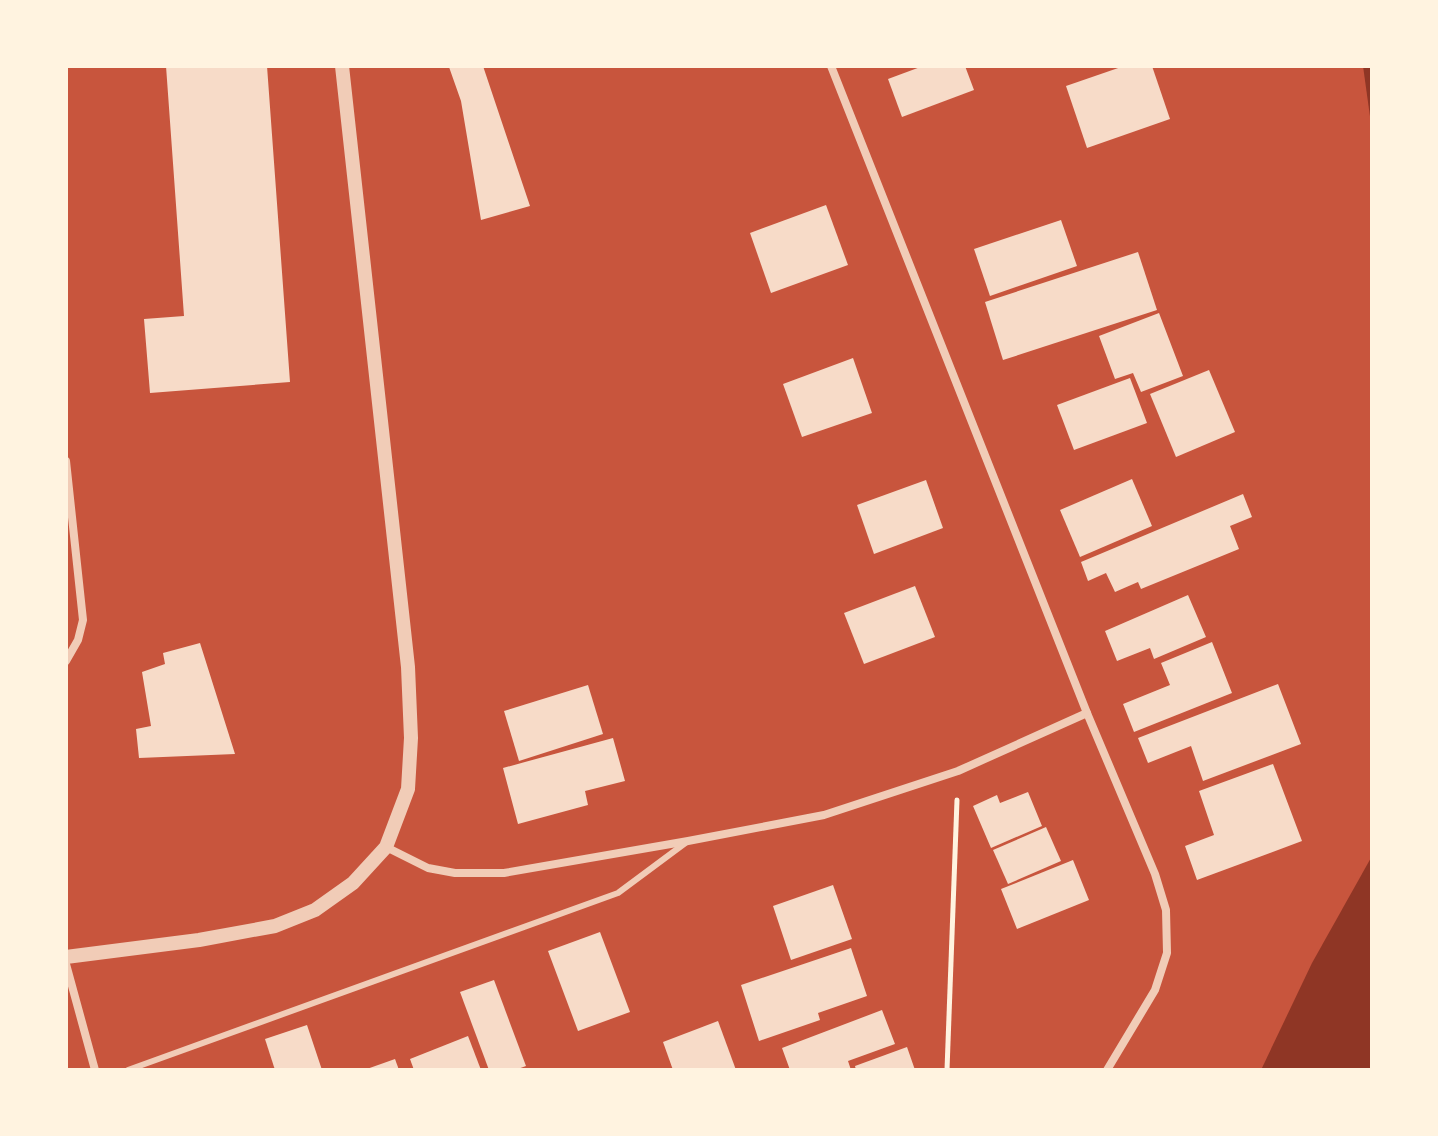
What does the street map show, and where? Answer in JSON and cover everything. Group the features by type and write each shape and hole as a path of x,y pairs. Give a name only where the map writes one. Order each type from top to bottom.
{"street":[{"path":"66,957 199,940 275,926 315,910 353,883 386,847 408,789 411,738 408,667 342,66"},
{"path":"831,66 1087,713 1155,874 1166,910 1167,953 1155,990 1107,1070"},
{"path":"66,461 83,620 78,640 66,661"},
{"path":"386,847 428,868 455,873 504,873 688,841 824,815 958,771 1087,713"},
{"path":"66,964 95,1070"}],"lane":[{"path":"128,1070 618,893 688,841"}],"path":[{"path":"947,1070 958,771"}],"shaded area":[{"path":"1363,66 1372,66 1372,131"},
{"path":"1372,856 1372,1070 1261,1070 1312,963"}],"building":[{"path":"166,66 267,66 290,382 150,393 144,319 184,316"},
{"path":"483,66 530,206 481,220 461,101 449,67"},
{"path":"923,66 965,66 974,90 902,117 888,79"},
{"path":"1124,66 1152,66 1170,119 1087,148 1066,86"},
{"path":"826,205 848,265 771,293 750,233"},
{"path":"1061,220 1077,266 990,296 974,249"},
{"path":"1138,252 1157,310 1003,360 985,302"},
{"path":"1159,313 1183,376 1141,392 1133,373 1115,379 1099,336"},
{"path":"853,358 872,413 802,437 783,384"},
{"path":"1209,370 1235,432 1176,457 1150,394"},
{"path":"1130,378 1147,423 1074,450 1057,405"},
{"path":"1132,479 1152,526 1080,557 1060,510"},
{"path":"926,480 943,528 874,554 857,505"},
{"path":"1243,494 1252,517 1230,526 1239,549 1141,589 1138,582 1115,592 1106,573 1088,581 1081,562"},
{"path":"915,586 935,637 864,664 844,613"},
{"path":"1188,595 1206,637 1154,659 1150,648 1117,661 1105,631"},
{"path":"1212,642 1232,693 1134,732 1123,704 1170,685 1161,663"},
{"path":"200,643 235,754 139,758 136,729 151,726 142,672 165,664 163,653"},
{"path":"1278,684 1301,744 1203,781 1191,746 1148,763 1138,738"},
{"path":"588,685 603,734 519,761 504,711"},
{"path":"613,738 625,781 585,791 588,805 518,824 503,768"},
{"path":"1273,764 1302,841 1197,880 1185,846 1214,835 1199,791"},
{"path":"1028,792 1042,826 991,848 973,806 997,795 1000,803"},
{"path":"1046,827 1061,861 1008,884 993,850"},
{"path":"1073,860 1089,900 1017,929 1001,889"},
{"path":"833,885 852,939 791,960 773,906"},
{"path":"600,932 630,1012 578,1031 548,951"},
{"path":"851,948 867,996 818,1013 820,1020 759,1041 741,985"},
{"path":"494,980 526,1066 515,1070 489,1070 460,992"},
{"path":"882,1010 895,1044 848,1061 851,1070 790,1070 782,1048"},
{"path":"718,1021 736,1070 673,1070 663,1042"},
{"path":"307,1025 322,1070 275,1070 265,1039"},
{"path":"468,1036 481,1070 414,1070 410,1059"},
{"path":"907,1047 915,1070 856,1070 855,1066"},
{"path":"395,1059 399,1070 364,1070"}]}
